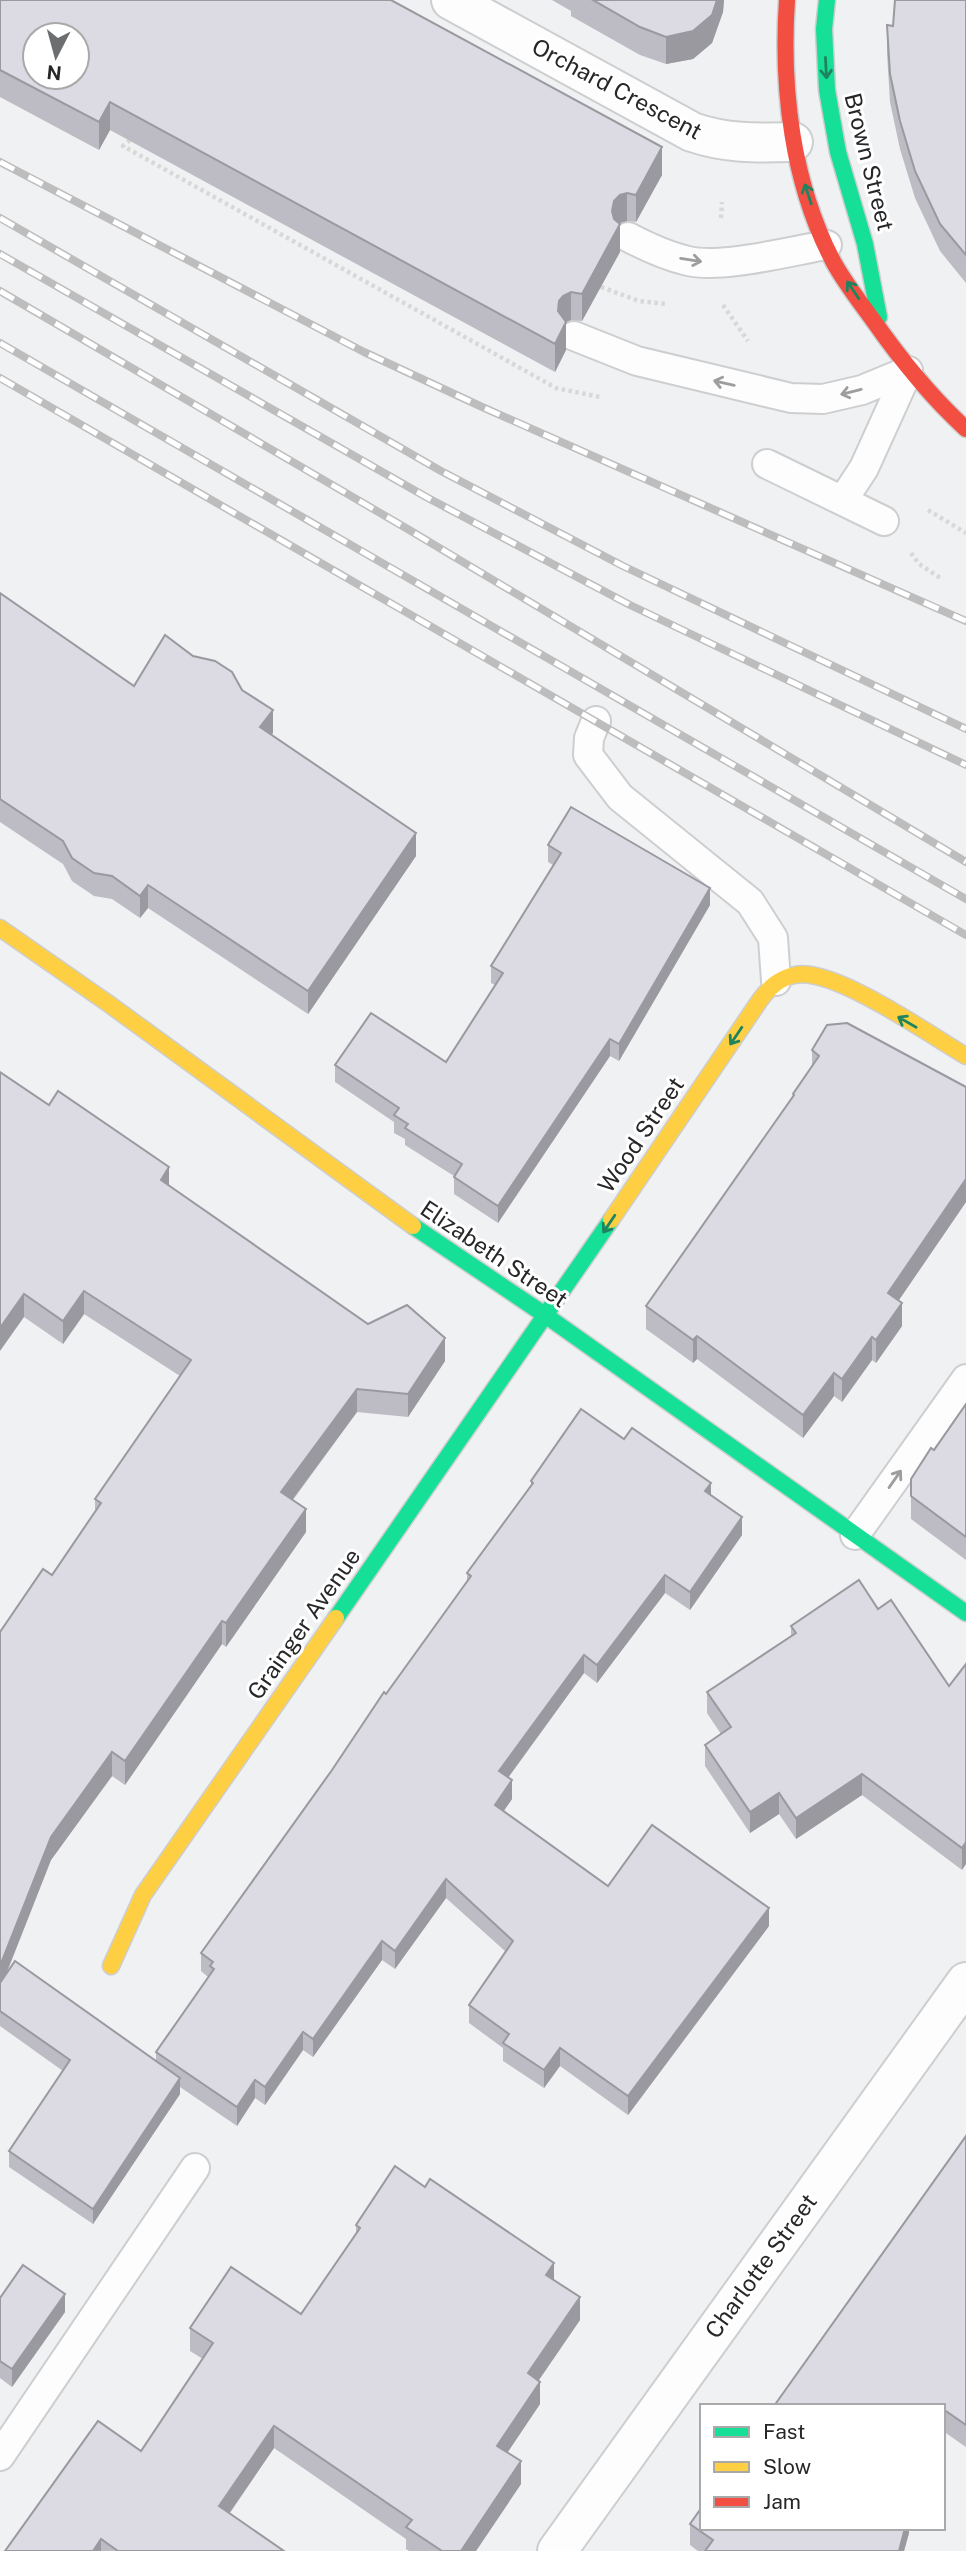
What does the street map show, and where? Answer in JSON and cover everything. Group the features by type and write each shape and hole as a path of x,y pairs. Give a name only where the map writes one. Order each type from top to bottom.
{"street":[{"name":"Orchard Crescent","path":"451,0 692,132 719,141 753,144 793,142"},
{"name":"Brown Street","path":"787,0 786,80 793,142 807,194 834,262 908,371 941,407 966,429"},
{"name":"Brown Street","path":"827,0 824,29 827,90 838,152 865,244 882,333"},
{"name":"Elizabeth Street","path":"0,928 109,1004 411,1225 545,1315 966,1613"},
{"path":"776,981 798,974 819,976 844,986 966,1056"},
{"name":"Wood Street","path":"545,1315 760,1000 776,981"},
{"name":"Grainger Avenue","path":"111,1966 143,1895 545,1315"},
{"name":"Charlotte Street","path":"557,2551 966,1982"}],"lane":[{"path":"628,237 656,252 690,262 718,263 827,245"},
{"path":"574,336 637,361 791,398 823,399 862,390 908,371"},
{"path":"842,500 864,468 908,371"},
{"path":"767,464 884,521"},
{"path":"596,721 589,738 588,755 620,797 750,902 773,938 776,981"},
{"path":"855,1535 966,1379"},
{"path":"0,2456 195,2168"}],"path":[{"path":"130,141 123,146 556,388 609,399"},
{"path":"601,286 639,301 673,305"},
{"path":"721,303 749,342"}],"building":[{"path":"0,0 391,0 662,147 636,195 627,193 614,201 614,219 620,224 582,294 571,292 559,301 558,311 566,322 555,344 110,102 99,122 40,91 91,91 91,21 21,21 21,81 0,70"},
{"path":"593,0 717,0 712,15 693,31 666,37 640,27"},
{"path":"895,0 966,0 966,255 940,224 915,171 900,121 890,74 887,25 893,26"},
{"path":"0,593 134,686 165,635 193,656 215,661 232,672 242,690 273,710 260,727 416,833 308,991 148,885 140,896 112,876 94,873 72,858 63,841 0,799"},
{"path":"571,807 710,888 619,1044 610,1039 498,1206 454,1177 462,1164 405,1128 408,1124 394,1115 399,1108 335,1065 371,1013 446,1062 503,973 491,966 561,853 548,845"},
{"path":"847,1023 966,1087 966,1179 888,1293 902,1303 876,1340 872,1337 842,1379 834,1373 803,1415 697,1336 693,1340 646,1306 794,1095 819,1056 812,1050 827,1025"},
{"path":"0,1072 49,1105 58,1091 169,1167 161,1180 368,1324 407,1305 445,1338 408,1394 357,1389 281,1492 306,1509 226,1623 222,1621 125,1761 112,1752 51,1837 0,1966 0,1632 43,1569 52,1575 101,1503 95,1499 191,1360 84,1291 63,1321 24,1294 0,1328"},
{"path":"966,1404 966,1537 911,1496 911,1479 931,1448 934,1450"},
{"path":"581,1409 624,1439 632,1428 711,1483 705,1491 742,1517 690,1592 665,1575 597,1665 584,1655 499,1771 512,1780 495,1805 608,1886 652,1825 769,1908 628,2096 560,2048 544,2070 503,2043 509,2034 469,2005 513,1941 446,1879 395,1951 382,1941 313,2039 303,2032 265,2087 255,2080 237,2107 156,2052 214,1969 210,1966 213,1962 201,1953 332,1770 384,1692 386,1694 471,1576 467,1573 533,1483 531,1481"},
{"path":"859,1580 878,1609 891,1600 949,1686 966,1664 966,1842 962,1848 862,1774 796,1818 779,1793 750,1812 705,1745 731,1727 707,1692 796,1633 791,1626"},
{"path":"15,1961 180,2078 93,2209 9,2151 70,2060 0,2011 0,1983"},
{"path":"966,2136 966,2425 945,2410 945,2404 775,2404"},
{"path":"395,2166 425,2187 430,2179 554,2263 546,2275 580,2297 528,2373 540,2382 497,2446 521,2461 461,2551 442,2551 406,2527 412,2520 274,2426 219,2506 284,2551 118,2551 101,2539 93,2551 5,2551 98,2421 141,2451 213,2343 190,2328 231,2267 301,2314 360,2228 356,2225"},
{"path":"23,2265 65,2294 12,2369 0,2361 0,2298"},
{"path":"700,2510 700,2530 904,2530 899,2551 705,2551 713,2540 690,2524"}],"railway":[{"path":"0,162 364,352 966,621"},
{"path":"0,218 441,471 623,566 966,729"},
{"path":"0,254 428,498 630,605 966,765"},
{"path":"0,291 411,531 966,862"},
{"path":"0,343 966,899"},
{"path":"0,378 966,935"}],"traffic: fast":[{"path":"827,0 824,29 827,90 838,152 865,244 879,317"},
{"path":"336,1618 611,1220"},
{"path":"413,1226 545,1315 966,1613"}],"traffic: slow":[{"path":"0,928 109,1004 413,1226"},
{"path":"611,1220 760,1000 784,978 812,975 833,981 882,1005 966,1056"},
{"path":"111,1966 143,1895 336,1618"}],"traffic: jam":[{"path":"787,0 786,67 792,135 808,201 820,233 843,278 894,349 928,391 966,429"}]}
